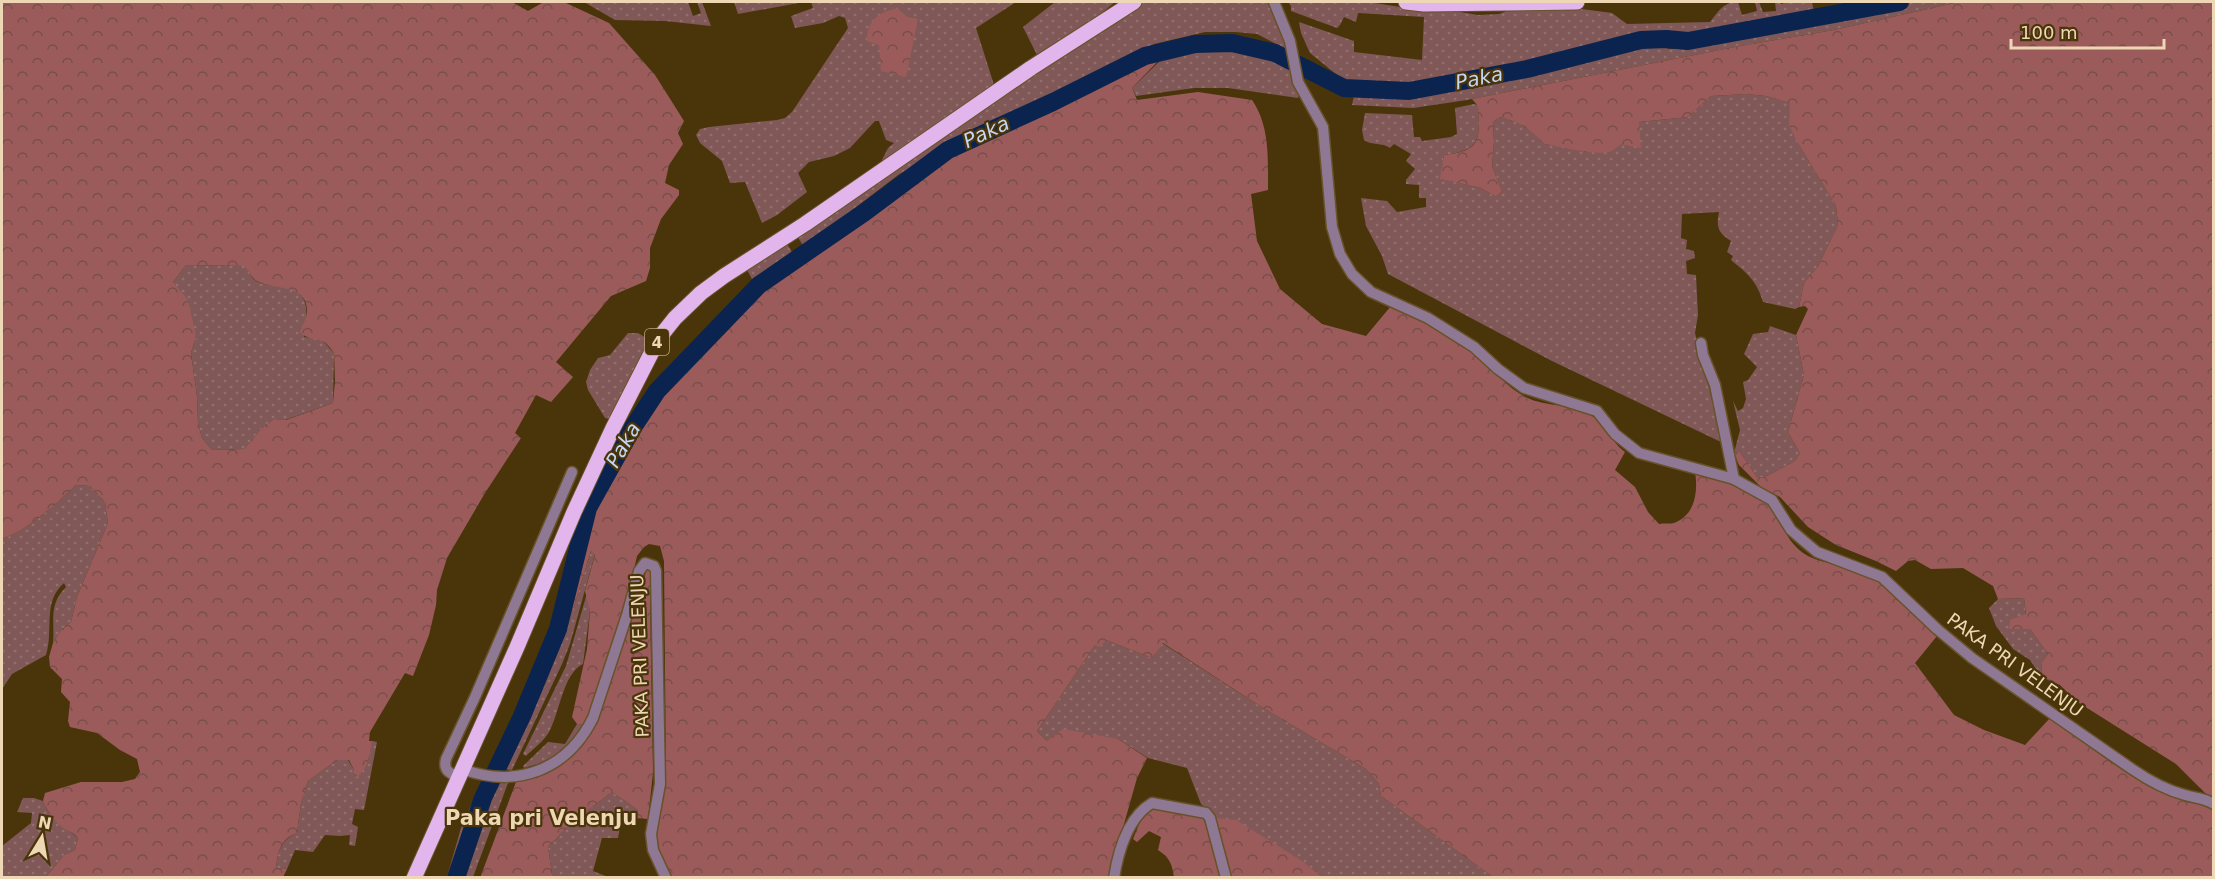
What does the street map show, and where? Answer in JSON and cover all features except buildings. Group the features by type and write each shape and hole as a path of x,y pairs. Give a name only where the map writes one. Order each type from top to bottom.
{"main road":[{"name":"4","path":"414,878 613,428 647,358 675,318 701,293 724,276 853,191 1031,68 1134,2"},
{"path":"1406,2 1424,4 1577,2"}],"street":[{"name":"PAKA PRI VELENJU","path":"1274,2 1290,41 1298,82 1323,127 1332,227 1340,254 1352,274 1371,292 1428,318 1474,347 1497,369 1524,388 1598,411 1615,434 1639,453 1734,479 1772,500 1791,530 1804,543 1817,552 1882,577 1937,629 1972,658 2148,780 2214,804"},
{"path":"1701,343 1703,355 1715,385 1734,479"},
{"path":"460,773 446,770 444,765 446,759 572,472"},
{"name":"PAKA PRI VELENJU","path":"460,773 511,776 536,771 560,760 572,750 585,734 606,684 639,571 645,563 654,566 656,571 660,784 651,834 653,850 666,878"},
{"path":"1114,878 1126,834 1144,807 1152,803 1206,813 1210,818 1227,878"}],"shaded area":[{"path":"584,2 688,2 693,16 701,13 697,2 702,2 711,26 665,21 615,20"},
{"path":"734,2 804,2 738,14"},
{"path":"811,2 1016,2 976,28 995,88 884,163 882,160 888,148 894,143 886,140 879,121 875,121 850,148 834,156 809,162 798,173 807,192 777,215 762,223 745,182 730,183 722,161 700,143 696,135 700,129 777,120 785,118 792,112 848,28 845,18 839,16 823,23 795,28 791,16 813,8"},
{"path":"1055,2 1115,2 1092,21 1038,57 1023,27"},
{"path":"1145,2 1269,2 1288,50 1257,34 1235,32 1205,32 1154,44 1086,79 1066,92 949,144 898,175 804,247 797,236 1097,31"},
{"path":"1288,2 1369,2 1478,15 1499,14 1512,9 1574,8 1612,13 1627,24 1710,22 1725,5 1733,2 1738,2 1742,15 1757,11 1755,2 1759,2 1763,12 1776,11 1775,2 1781,4 1812,2 1814,12 1689,37 1652,31 1530,65 1407,87 1347,83 1310,53 1299,22 1354,41 1354,52 1422,60 1424,17 1358,13 1356,22 1344,17 1337,28 1291,11"},
{"path":"1850,2 1959,2 1834,30 1735,47 1467,100 1413,108 1352,105 1354,96 1397,98 1430,94 1526,76 1642,43 1659,42 1668,49 1678,49 1766,34 1810,24 1852,9"},
{"path":"1228,48 1254,53 1291,66 1295,87 1299,94 1298,98 1228,88 1194,88 1136,96 1132,88 1164,57 1182,50"},
{"path":"1746,94 1766,96 1791,103 1799,145 1836,206 1838,225 1818,266 1804,283 1799,307 1795,309 1763,302 1747,273 1731,260 1733,256 1727,252 1731,241 1719,229 1719,212 1682,214 1681,238 1687,240 1686,249 1694,251 1695,258 1686,261 1687,274 1696,275 1698,315 1695,333 1723,443 1552,361 1388,274 1382,256 1366,226 1361,198 1387,201 1397,212 1426,207 1426,198 1419,198 1419,185 1406,184 1406,180 1415,169 1406,161 1411,154 1394,144 1390,148 1364,140 1362,130 1365,113 1412,115 1414,137 1420,137 1422,141 1457,134 1455,108 1478,105 1479,127 1476,141 1465,150 1444,155 1441,179 1481,188 1496,197 1502,191 1492,166 1493,122 1500,117 1525,127 1544,144 1586,152 1639,122 1688,117 1711,96"},
{"path":"786,242 793,254 753,281 746,268"},
{"path":"186,265 245,266 256,281 289,288 299,293 306,310 304,337 321,339 334,353 333,403 285,420 274,419 262,428 244,449 212,450 202,438 198,423 191,353 196,336 173,282"},
{"path":"1770,326 1796,335 1804,375 1788,432 1800,453 1795,461 1763,478 1757,477 1739,451 1734,453 1740,430 1733,401 1738,411 1743,408 1746,399 1743,382 1748,380 1757,367 1744,354 1753,334 1768,332"},
{"path":"628,333 638,333 646,338 646,346 609,419 605,418 588,390 586,382 598,358 610,355"},
{"path":"76,485 90,486 105,502 108,523 77,597 71,622 61,630 53,643 55,607 60,594 66,587 64,583 53,599 46,655 12,674 2,689 2,539 32,523"},
{"path":"591,551 595,554 570,644 562,664 512,770 502,769 552,664 567,611 570,612 573,609"},
{"path":"587,593 590,611 583,664 576,669 566,685 549,732 526,756 523,754 566,666"},
{"path":"2024,598 2026,615 2009,629 2030,629 2048,654 2042,662 2041,677 2030,660 2013,649 1996,626 1989,608 1998,599"},
{"path":"1106,640 1152,658 1162,643 1260,706 1366,769 1379,784 1381,796 1493,877 1323,877 1284,851 1214,818 1212,813 1201,804 1187,768 1148,758 1118,739 1047,741 1037,731 1095,645"},
{"path":"577,724 586,725 554,759 524,768 523,766 548,742 565,744"},
{"path":"372,741 377,742 364,810 355,809 352,824 358,827 355,846 349,845 350,835 325,835 313,852 295,850 287,869 276,868 283,843 297,833 301,803 308,781 337,760 348,760 354,770 368,760"},
{"path":"482,781 488,781 452,877 447,877 461,828"},
{"path":"495,782 508,783 473,877 459,877"},
{"path":"612,792 638,810 636,818 628,817 626,823 621,822 618,838 602,838 593,871 608,877 555,877 552,874 548,847 572,822"},
{"path":"23,798 43,801 49,813 78,838 75,850 64,855 46,877 2,878 2,846 31,823 32,813 17,812"}],"green space":[{"path":"2,2 512,2 528,11 542,3 566,3 609,23 655,75 684,121 678,133 683,144 669,165 665,183 679,190 679,195 661,219 650,248 650,268 646,281 611,296 556,362 573,377 551,402 536,395 515,433 521,438 447,558 437,590 429,635 413,676 405,673 370,732 369,741 372,741 364,769 357,777 354,775 349,760 337,760 308,781 301,803 297,833 283,842 279,851 276,868 287,869 283,877 46,877 64,855 75,850 78,838 53,818 43,801 45,793 81,782 122,782 135,779 140,772 137,759 97,733 70,727 68,721 70,702 61,692 62,679 50,667 49,657 53,643 61,630 71,622 77,597 108,523 105,502 90,486 76,485 32,523 2,539","holes":["186,265 244,266 257,281 288,289 301,295 305,301 307,315 300,332 304,336 325,343 334,353 333,403 286,420 274,419 262,428 244,449 212,450 202,438 198,423 191,353 196,336 188,300 173,282"]},
{"path":"1959,2 2213,2 2213,797 2205,793 2176,764 2076,701 2060,685 2041,677 2042,662 2048,654 2030,629 2009,629 2010,620 2026,614 2024,598 1998,599 1993,586 1963,568 1931,569 1915,560 1908,561 1896,571 1836,545 1808,527 1780,497 1761,487 1739,465 1734,453 1739,451 1757,477 1763,478 1795,461 1800,453 1788,432 1804,375 1796,335 1808,309 1805,306 1799,307 1804,283 1818,266 1838,225 1836,206 1789,125 1790,103 1766,96 1746,94 1711,96 1688,117 1639,122 1641,148 1621,144 1602,153 1544,144 1524,127 1500,117 1493,122 1492,166 1502,191 1496,197 1481,188 1440,179 1444,155 1465,150 1476,142 1479,127 1478,106 1472,99 1735,47 1834,30"},
{"path":"897,8 907,17 918,19 906,77 881,71 879,45 867,41 869,28 875,18"},
{"path":"1156,55 1160,59 1132,88 1137,100 1198,92 1252,100 1262,121 1268,155 1268,190 1251,194 1257,241 1280,289 1322,324 1366,336 1391,306 1425,321 1458,340 1522,395 1537,402 1577,409 1592,416 1602,424 1625,452 1615,470 1635,487 1648,512 1659,524 1674,523 1687,514 1694,501 1695,472 1754,494 1774,512 1790,540 1801,552 1815,559 1865,572 1874,577 1903,601 1937,636 1915,663 1954,715 1984,730 2025,745 2050,718 2145,784 2213,810 2213,877 1493,877 1381,796 1379,784 1366,769 1260,706 1163,643 1152,658 1106,640 1100,647 1095,645 1037,731 1047,741 1063,729 1118,739 1147,758 1137,778 1109,877 671,877 654,841 666,775 664,561 660,546 649,544 637,556 624,612 586,725 577,724 572,717 587,649 590,611 585,591 595,555 591,551 573,609 570,612 567,611 593,509 610,471 630,437 658,397 739,315 757,291 841,235 910,180 947,157 980,140 1092,92"},
{"path":"647,569 652,571 650,603 653,772 648,819 636,818 638,810 612,792 572,822 548,847 552,874 555,877 480,878 516,782 540,774 564,762 577,751 592,729 607,691"},
{"path":"1146,807 1203,817 1225,877 1174,877 1170,862 1158,850 1161,837 1149,831 1137,842 1133,839"},
{"path":"1214,818 1236,820 1302,861 1323,877 1230,877"}],"waterway":[{"name":"Paka","path":"456,878 483,798 522,716 558,629 588,508 632,429 657,391 759,285 865,212 948,150 1053,102 1145,56 1195,44 1232,43 1275,53 1344,88 1409,91 1527,69 1641,40 1688,41 1900,2"}],"district":[{"name":"Paka pri Velenju","path":"541,818"}]}
